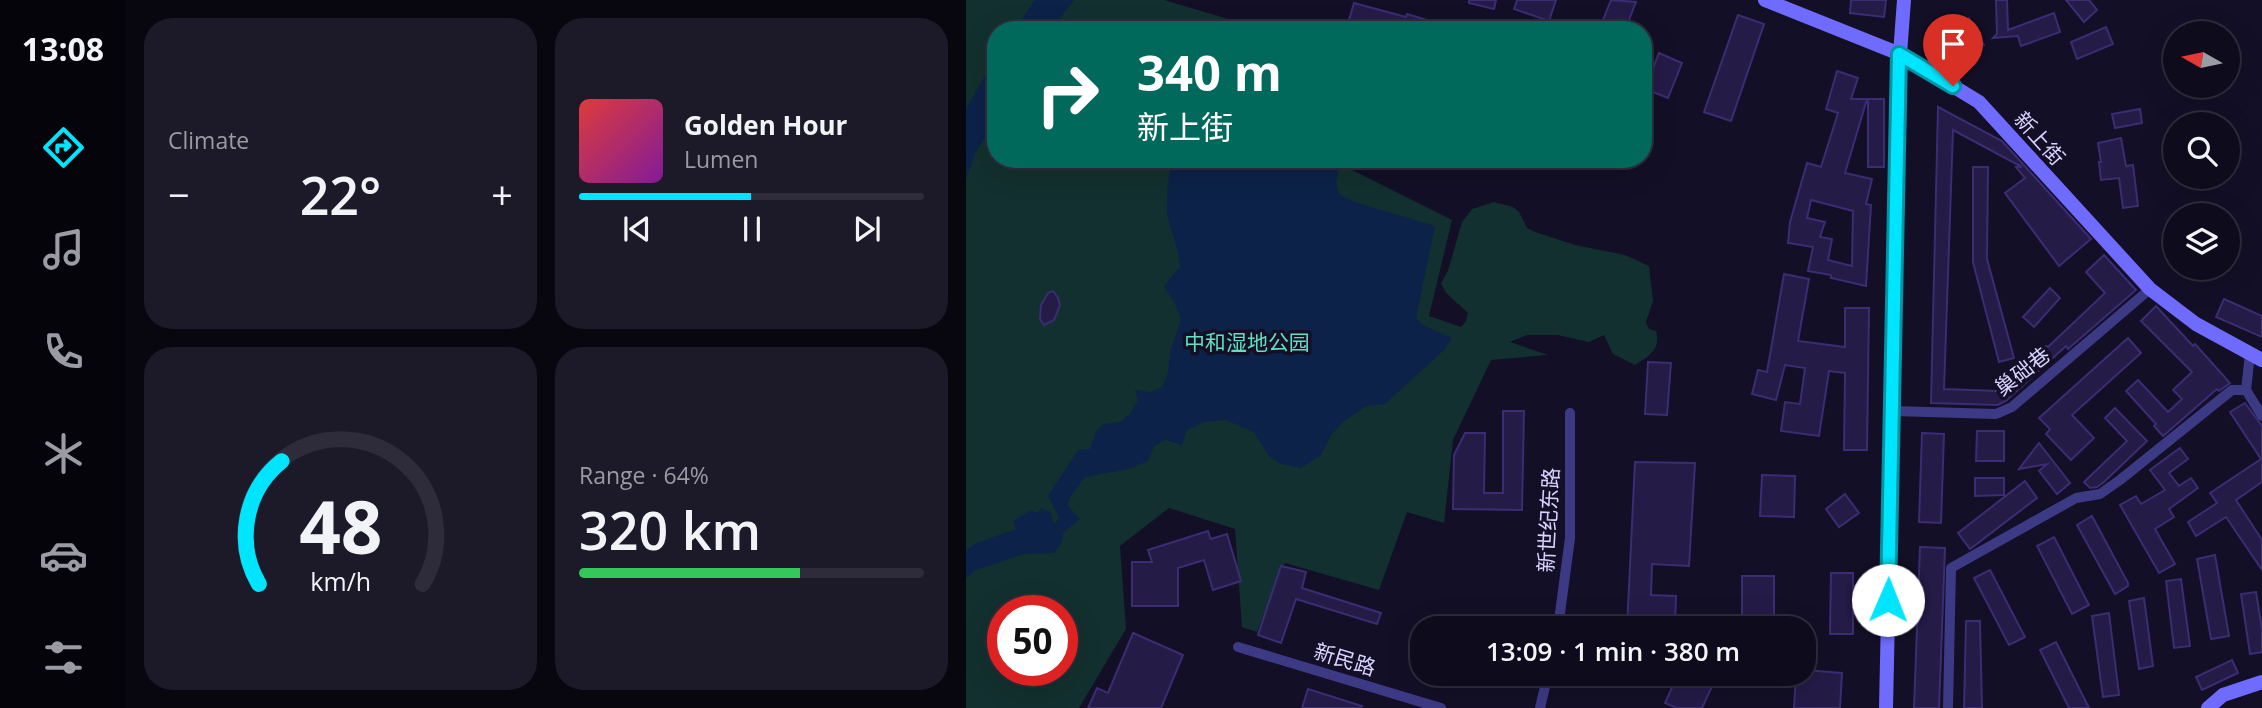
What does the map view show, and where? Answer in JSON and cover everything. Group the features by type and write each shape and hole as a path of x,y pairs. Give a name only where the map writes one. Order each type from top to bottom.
{"main road":[{"name":"新上街","path":"1765,0 1899,54 1979,102 2150,289 2196,324 2258,357"},
{"path":"1886,708 1899,54 1904,0"},
{"path":"2208,708 2223,695 2262,682"}],"street":[{"name":"巢础巷","path":"1893,411 1996,414 2012,407 2150,289"},
{"path":"2246,390 2258,357"},
{"path":"1948,708 1951,568 2076,498 2100,494 2232,390 2246,390"},
{"path":"2246,390 2262,416"},
{"name":"新世纪东路","path":"1560,616 1570,538 1570,413"},
{"name":"新民路","path":"1238,647 1441,708"},
{"path":"1540,708 1545,686"}],"green space":[{"name":"中和湿地公园","path":"966,0 1164,0 1235,21 987,21 987,168 1348,168 1452,220 1429,316 1461,327 1468,313 1446,293 1441,283 1448,271 1462,222 1472,209 1494,202 1513,207 1519,212 1527,228 1535,232 1575,245 1625,255 1649,266 1653,301 1646,322 1649,329 1656,331 1657,343 1649,355 1635,365 1613,354 1604,335 1589,342 1558,335 1527,335 1510,342 1548,355 1491,360 1453,440 1444,523 1407,512 1379,590 1285,563 1257,632 1242,627 1235,529 1169,508 1120,546 1126,629 1079,708 966,708"}],"water":[{"path":"1035,0 1074,0 1058,21 1020,21"},
{"path":"987,73 987,133 975,154 966,179 966,109"},
{"path":"1170,168 1339,168 1336,184 1340,195 1435,226 1416,318 1423,325 1452,338 1445,349 1385,404 1366,406 1343,422 1331,435 1321,455 1301,468 1281,464 1269,456 1254,432 1226,420 1204,422 1187,430 1182,445 1166,440 1154,446 1148,461 1128,469 1085,477 1067,505 1080,519 1063,533 1062,542 1054,553 1023,554 974,571 966,578 966,550 977,543 1016,529 1013,521 1031,510 1037,513 1041,508 1050,512 1054,524 1059,518 1048,496 1078,450 1090,449 1096,431 1104,424 1120,422 1130,414 1138,400 1135,390 1151,392 1162,387 1181,319 1164,286 1180,267 1169,222 1167,190"}],"building":[{"path":"1469,0 1496,0 1494,9 1469,3"},
{"path":"1517,0 1556,0 1549,21 1514,9"},
{"path":"1611,0 1636,2 1629,21 1603,21"},
{"path":"1851,0 1886,0 1884,17 1850,13"},
{"path":"1996,0 2007,0 2008,30 2054,13 2060,32 2021,46 2018,36 1993,38 1997,34"},
{"path":"2066,0 2089,0 2097,10 2084,22"},
{"path":"1354,3 1430,21 1349,21"},
{"path":"1738,15 1764,24 1731,121 1704,112"},
{"path":"1969,18 1984,45 1959,59 1945,33"},
{"path":"2106,27 2113,44 2077,59 2071,42"},
{"path":"1659,53 1682,63 1668,98 1652,92 1652,71"},
{"path":"1837,71 1858,78 1851,99 1867,99 1845,173 1872,179 1866,204 1871,205 1866,286 1808,271 1813,247 1788,243 1790,222 1807,163 1821,167 1838,113 1826,109","holes":["1811,200 1853,211 1852,266 1828,260 1832,239 1820,237 1825,222 1807,218"]},
{"path":"1868,99 1884,99 1884,167 1868,167"},
{"path":"1938,107 2002,141 2091,239 2059,266 2005,193 2025,178 2016,167 2022,167 1953,130 1944,389 1997,391 2105,293 2086,272 2104,255 2136,290 1998,405 1931,403"},
{"path":"2140,109 2142,123 2115,128 2112,114"},
{"path":"2121,138 2126,166 2133,165 2138,206 2123,208 2119,178 2101,180 2098,143"},
{"path":"1973,167 1988,167 1987,259 2014,358 1999,362 1973,262"},
{"path":"1784,274 1809,279 1798,341 1845,347 1845,308 1869,308 1867,450 1844,450 1845,373 1829,371 1819,436 1781,431 1785,402 1800,404 1805,368 1785,365 1776,400 1752,394 1758,370 1767,372"},
{"path":"2050,288 2060,298 2034,327 2023,317"},
{"path":"1053,291 1060,305 1054,320 1044,325 1040,319 1041,305 1048,293"},
{"path":"2224,299 2262,316 2262,337 2216,317"},
{"path":"2156,306 2230,383 2219,391 2217,389 2163,436 2154,426 2156,424 2126,391 2138,380 2168,412 2182,399 2173,390 2192,372 2141,321"},
{"path":"2128,338 2141,353 2072,415 2094,438 2071,460 2046,434 2050,429 2039,418"},
{"path":"1648,362 1671,363 1667,415 1645,414"},
{"path":"2245,403 2262,426 2262,482 2236,500 2262,540 2262,570 2226,517 2196,536 2188,522 2217,503 2210,493 2261,459 2230,412"},
{"path":"2115,408 2147,441 2104,482 2090,488 2084,482 2127,441 2105,418"},
{"path":"1503,411 1524,411 1522,510 1453,509 1454,455 1465,433 1485,433 1484,493 1503,493"},
{"path":"1977,431 2004,431 2004,461 1976,461"},
{"path":"1922,433 1944,434 1941,523 1919,522"},
{"path":"2039,443 2070,483 2057,494 2039,471 2047,464 2019,469"},
{"path":"2180,448 2188,459 2169,473 2179,486 2191,478 2198,488 2169,509 2174,517 2155,529 2175,564 2159,573 2120,505 2136,496 2141,504 2165,490 2150,470"},
{"path":"1635,462 1695,463 1689,566 1652,564 1651,595 1676,596 1675,616 1628,616"},
{"path":"1762,475 1795,476 1794,517 1760,516"},
{"path":"1975,478 2004,478 2004,495 1975,496"},
{"path":"2025,481 2037,498 1970,549 1958,533"},
{"path":"1845,494 1859,513 1839,527 1826,509"},
{"path":"2092,516 2128,583 2128,586 2115,594 2077,525"},
{"path":"1208,531 1211,539 1227,534 1241,581 1213,590 1204,560 1178,568 1178,606 1132,606 1132,562 1152,562 1148,550"},
{"path":"2054,537 2089,605 2072,614 2037,546"},
{"path":"1920,547 1945,548 1939,708 1914,708"},
{"path":"2215,555 2229,636 2211,639 2197,559"},
{"path":"1281,566 1306,572 1302,588 1381,613 1377,624 1296,599 1281,643 1258,635"},
{"path":"1990,570 2025,637 2009,645 1974,578"},
{"path":"1831,573 1853,573 1853,634 1830,634"},
{"path":"1742,576 1774,576 1774,616 1742,616"},
{"path":"2181,579 2190,646 2174,648 2166,581"},
{"path":"2256,592 2262,629 2262,652 2250,654 2241,594"},
{"path":"2144,598 2153,666 2139,669 2129,601"},
{"path":"2109,613 2119,695 2103,697 2092,616"},
{"path":"1966,621 1980,621 1982,708 1964,708"},
{"path":"1133,633 1183,655 1161,708 1088,708 1097,688 1108,693"},
{"path":"2056,642 2089,708 2069,708 2040,650"},
{"path":"2232,660 2238,673 2202,690 2196,677"},
{"path":"1816,671 1842,673 1840,708 1794,708 1795,686 1816,686"},
{"path":"1673,686 1712,686 1702,708 1677,708 1665,703"},
{"path":"1308,689 1362,706 1302,708"}],"route":[{"path":"1888,600 1899,54 1953,86"}]}
